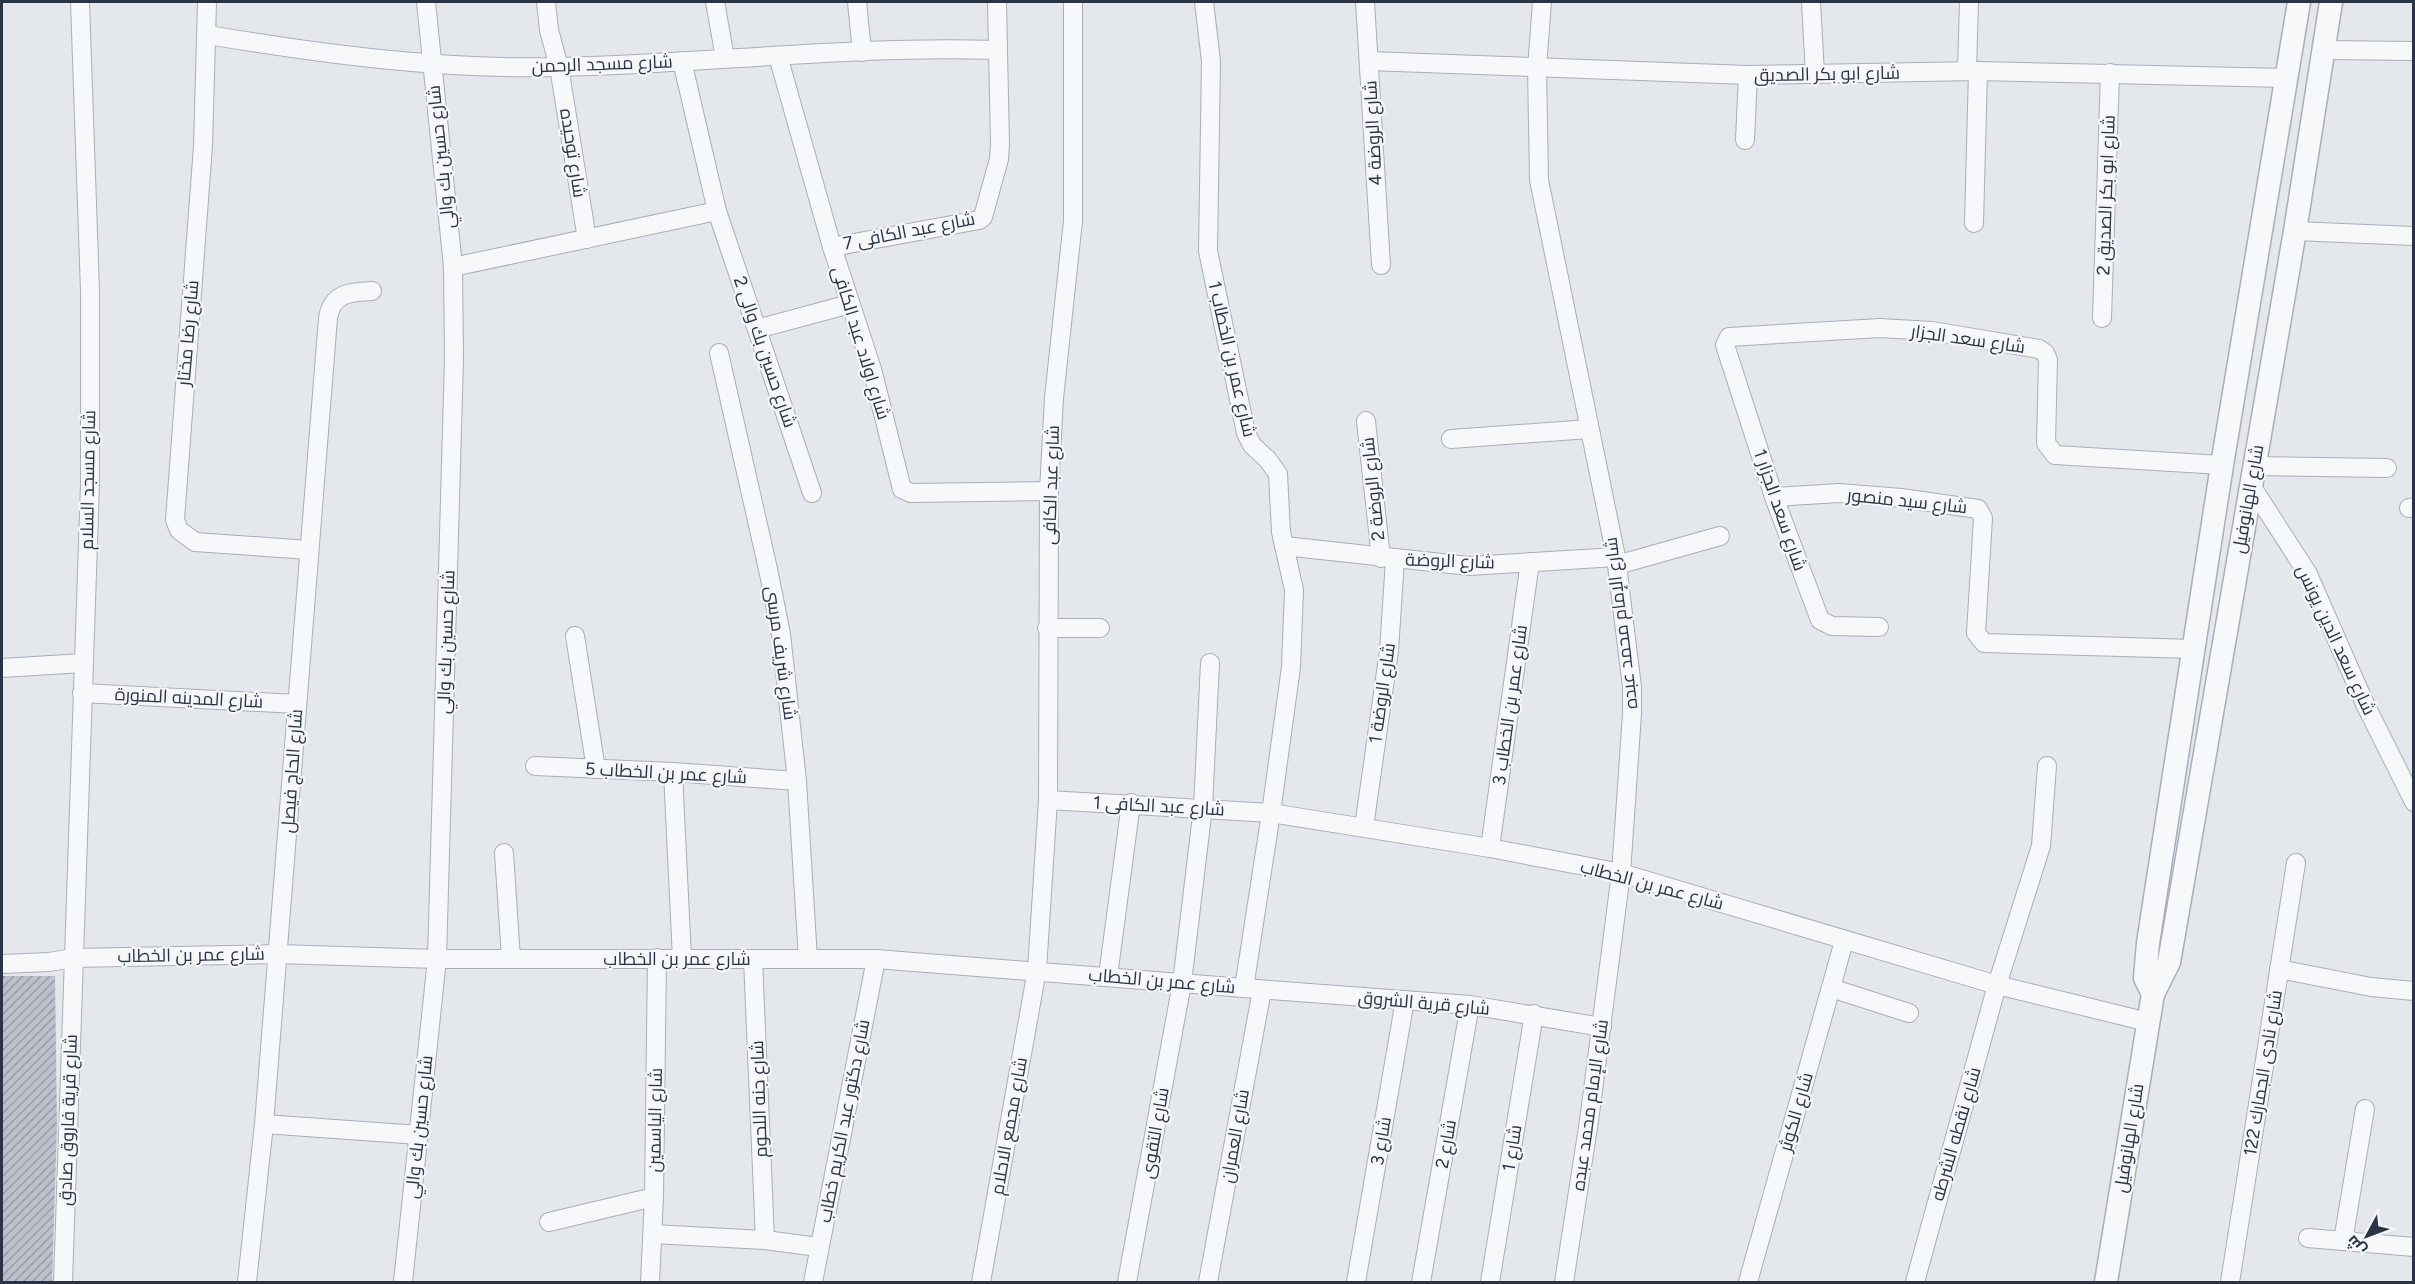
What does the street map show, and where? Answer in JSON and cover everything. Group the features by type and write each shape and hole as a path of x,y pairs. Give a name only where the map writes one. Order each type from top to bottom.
{"street":[{"name":"شارع مسجد السلام","path":"73,958 90,484 90,291 80,2"},
{"name":"شارع رضا مختار","path":"207,2 208,35 203,146 175,520 179,530 195,542 309,550"},
{"name":"شارع حسين بك والي","path":"403,1282 437,959 454,358 453,267 426,2"},
{"name":"شارع توحيده","path":"546,2 549,30 559,67 587,239"},
{"path":"715,2 725,58"},
{"path":"857,2 862,52"},
{"path":"997,2 997,50"},
{"name":"شارع عبد الكافى","path":"1037,970 1048,801 1047,628 1054,398 1073,221 1073,2"},
{"name":"شارع عمر بن الخطاب 1","path":"1204,2 1210,61 1208,251 1246,433 1252,445 1274,466 1278,474 1280,529 1294,590 1291,667 1271,813"},
{"name":"شارع الروضة 4","path":"1365,2 1381,265"},
{"name":"شارع الإمام محمد عبده","path":"1542,2 1537,68 1538,152 1542,196 1617,561 1632,714 1621,873 1602,1027 1564,1282"},
{"path":"1811,2 1815,74"},
{"path":"1969,2 1973,71 1974,224"},
{"name":"شارع الهانوفيل","path":"2153,994 2145,978 2145,962 2222,465 2300,2"},
{"name":"شارع الهانوفيل","path":"2106,1282 2153,994 2165,970 2172,945 2295,231 2331,2"},
{"name":"شارع مسجد الرحمن","path":"208,35 431,64 559,67 918,48 997,50"},
{"name":"شارع عبد الكافى 7","path":"832,247 979,220 984,214 1000,144 997,50"},
{"path":"2325,50 2414,51"},
{"name":"شارع اولاد عبد الكافى","path":"778,56 832,247 873,369 905,491 1050,491"},
{"name":"شارع حسين بك والى 2","path":"682,61 717,211 812,493"},
{"name":"شارع ابو بكر الصديق","path":"1369,61 1748,75 1973,71 2286,78"},
{"name":"شارع ابو بكر الصديق 2","path":"2102,318 2110,73"},
{"path":"1744,140 1748,75"},
{"path":"453,267 717,211"},
{"path":"2295,231 2414,236"},
{"name":"شارع الحاج فيصل","path":"247,1282 264,1124 329,309 339,296 347,292 372,291"},
{"path":"757,329 850,304"},
{"name":"شارع سعد الجزار","path":"1725,341 1730,337 1880,328 1932,331 2039,349 2046,353 2048,360 2046,443 2055,455 2222,465"},
{"name":"شارع سعد الجزار 1","path":"1725,341 1774,497 1820,620 1832,627 1879,627"},
{"name":"شارع شريف مرسى","path":"719,352 779,623 796,780 808,959"},
{"name":"شارع الروضة 2","path":"1366,421 1388,558"},
{"path":"1451,439 1589,429"},
{"path":"2252,475 2387,468"},
{"name":"شارع سعد الدين يونس","path":"2252,475 2308,574 2365,704 2405,764 2414,802"},
{"name":"شارع سيد منصور","path":"1774,497 1839,493 1901,498 1978,510 1983,518 1976,633 1984,643 2194,649"},
{"name":"شارع الروضة","path":"1284,546 1468,566 1530,562 1617,561 1720,536"},
{"name":"شارع الروضة 1","path":"1364,827 1389,651 1388,558"},
{"name":"شارع عمر بن الخطاب 3","path":"1490,848 1530,562"},
{"path":"1047,628 1100,628"},
{"path":"575,636 596,769"},
{"path":"2,668 83,663"},
{"name":"شارع التقوى","path":"1127,1282 1182,983 1203,807 1210,663"},
{"name":"شارع المدينه المنورة","path":"82,693 297,704"},
{"name":"شارع عمر بن الخطاب 5","path":"535,766 796,780"},
{"name":"شارع نقطه الشرطه","path":"1915,1282 1997,985 2041,846 2048,766"},
{"path":"673,772 682,959"},
{"name":"شارع عبد الكافى 1","path":"1048,801 1131,803 1271,813"},
{"path":"1108,976 1131,803"},
{"name":"شارع عمر بن الخطاب","path":"2,964 49,962 73,958 278,954 437,959 876,959 1037,970 1253,989 1271,813 1490,848 1621,873 1997,985 2148,1022"},
{"path":"504,853 511,959"},
{"name":"شارع نادى الجمارك 122","path":"2230,1282 2296,863"},
{"name":"شارع الكوثر","path":"1748,1282 1844,941"},
{"name":"شارع قرية فاروق صادق","path":"63,1282 73,958"},
{"name":"شارع الياسمين","path":"650,1282 654,1197 657,958"},
{"name":"شارع جنه اللحوم","path":"753,959 765,1240"},
{"name":"شارع دكتور عبد الكريم خطاب","path":"813,1282 876,959"},
{"path":"2279,969 2371,987 2414,991"},
{"name":"شارع مجمع الاحلام","path":"981,1282 1037,970"},
{"path":"1831,988 1909,1013"},
{"name":"شارع قرية الشروق","path":"1253,989 1470,1005 1602,1027"},
{"name":"شارع العمران","path":"1208,1282 1253,989"},
{"name":"شارع 3","path":"1356,1282 1405,1000"},
{"name":"شارع 2","path":"1421,1282 1470,1005"},
{"name":"شارع 1","path":"1490,1282 1534,1014"},
{"path":"2343,1241 2366,1109"},
{"path":"264,1124 418,1135"},
{"path":"549,1222 654,1197"},
{"path":"653,1234 765,1240 819,1247"},
{"path":"2308,1238 2414,1247"}],"building":[{"path":"2,976 55,976 57,1124 52,1282 2,1282"}]}
